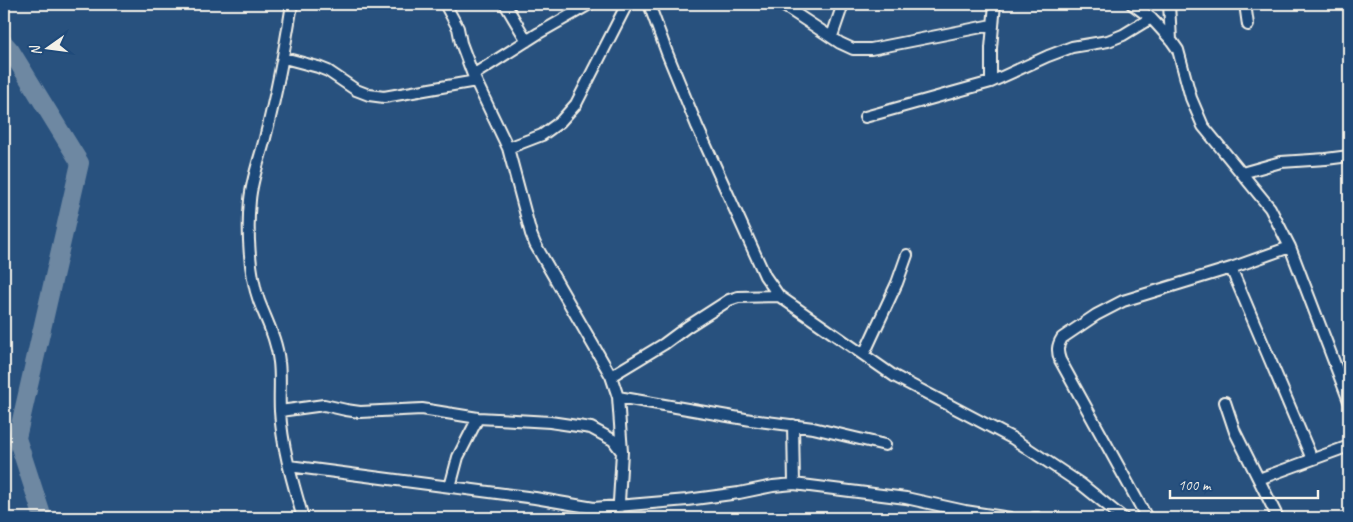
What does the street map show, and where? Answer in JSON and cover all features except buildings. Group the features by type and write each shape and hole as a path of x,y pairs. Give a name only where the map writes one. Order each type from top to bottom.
{"street":[{"path":"292,4 284,58 250,199 249,229 254,281 259,300 275,339 279,362 280,411 283,437 303,518"},
{"path":"445,4 458,28 461,43 474,78 508,148 535,244 611,376 618,397 622,452 618,518"},
{"path":"505,4 527,41"},
{"path":"284,58 318,67 328,71 356,90 384,97 474,78 527,41 590,4"},
{"path":"508,148 542,135 560,122 576,104 626,4"},
{"path":"649,4 697,126 765,276 779,296 894,376 1012,438 1081,484 1123,518"},
{"path":"781,4 852,49 871,49 992,24"},
{"path":"832,36 843,4"},
{"path":"991,82 992,24 995,4"},
{"path":"1132,4 1151,18 1178,50 1191,98 1203,126 1270,208 1290,247 1349,400"},
{"path":"1170,4 1171,40"},
{"path":"1245,4 1248,26"},
{"path":"865,117 991,82 1072,47 1108,41 1123,35 1151,18"},
{"path":"1242,173 1281,162 1349,156"},
{"path":"1147,518 1060,360 1057,351 1058,344 1062,338 1096,315 1123,301 1231,268 1290,247"},
{"path":"864,354 897,283 907,255"},
{"path":"1231,268 1312,459"},
{"path":"611,376 664,344 729,300 738,297 779,296"},
{"path":"618,397 813,428 885,446"},
{"path":"1225,402 1235,432 1278,518"},
{"path":"280,411 324,405 360,412 422,409 478,418 550,422 591,428 613,440 622,452"},
{"path":"450,487 458,457 478,418"},
{"path":"793,426 794,484"},
{"path":"1259,479 1349,446"},
{"path":"289,466 535,498 594,508 687,500 794,484 906,498 965,511 1010,518"}],"waterway":[{"path":"4,43 11,51 80,163 17,438 43,518"}]}
